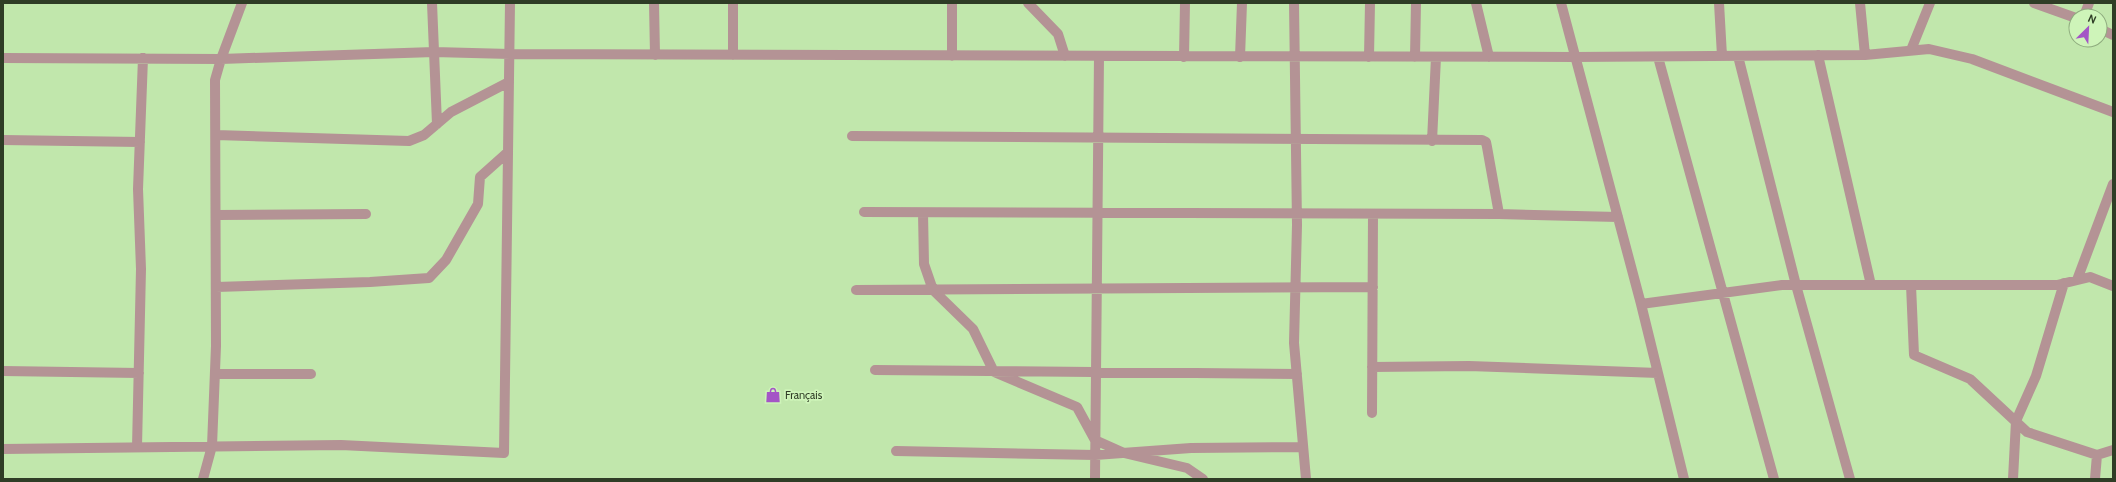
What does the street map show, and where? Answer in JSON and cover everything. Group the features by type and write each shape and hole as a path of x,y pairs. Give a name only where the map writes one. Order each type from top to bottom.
{"street":[{"path":"203,479 212,446 215,374 215,80 221,59 242,3"},
{"path":"432,3 437,124"},
{"path":"3,449 341,445 504,453 510,3"},
{"path":"654,3 654,55"},
{"path":"733,3 733,55"},
{"path":"952,3 952,56"},
{"path":"1028,3 1058,34 1065,56"},
{"path":"1184,57 1185,3"},
{"path":"1240,57 1242,3"},
{"path":"1294,3 1296,214 1294,343 1306,479"},
{"path":"1369,57 1370,3"},
{"path":"1415,57 1416,3"},
{"path":"1476,3 1489,57"},
{"path":"1560,3 1641,304 1684,479"},
{"path":"1720,3 1722,56"},
{"path":"1860,3 1865,55"},
{"path":"1911,50 1930,3"},
{"path":"2034,3 2068,15"},
{"path":"3,58 221,59 434,52 654,55 1658,57 1865,55 1929,49 1972,59 2113,112"},
{"path":"1818,55 1871,284"},
{"path":"1095,479 1096,213 1099,56"},
{"path":"1738,56 1796,285 1850,479"},
{"path":"1432,141 1436,57"},
{"path":"1658,57 1774,479"},
{"path":"137,447 142,269 138,189 143,58"},
{"path":"216,135 409,142 424,135 451,112 509,82"},
{"path":"852,136 1295,138 1432,141 1482,140 1486,142 1499,214"},
{"path":"3,140 140,142"},
{"path":"216,287 370,282 429,278 446,260 478,204 480,177 508,152"},
{"path":"2077,280 2113,184"},
{"path":"864,212 1499,214 1618,216"},
{"path":"923,213 924,264 933,290 972,329 994,372 1077,407 1095,440 1124,453 1187,468 1204,479"},
{"path":"216,215 366,214"},
{"path":"1372,413 1373,214"},
{"path":"1641,304 1796,285 2064,283 2090,277 2113,286"},
{"path":"2013,479 2016,421 2036,376 2064,283"},
{"path":"1911,285 1914,355 1970,378 2027,432 2097,455 2113,450"},
{"path":"856,290 1372,287"},
{"path":"1372,367 1469,366 1658,373"},
{"path":"875,370 1297,374"},
{"path":"3,372 139,372"},
{"path":"215,374 311,374"},
{"path":"896,451 1095,455 1191,448 1303,447"},
{"path":"2095,479 2097,455"}],"place":[{"name":"Français","path":"773,395"}]}
